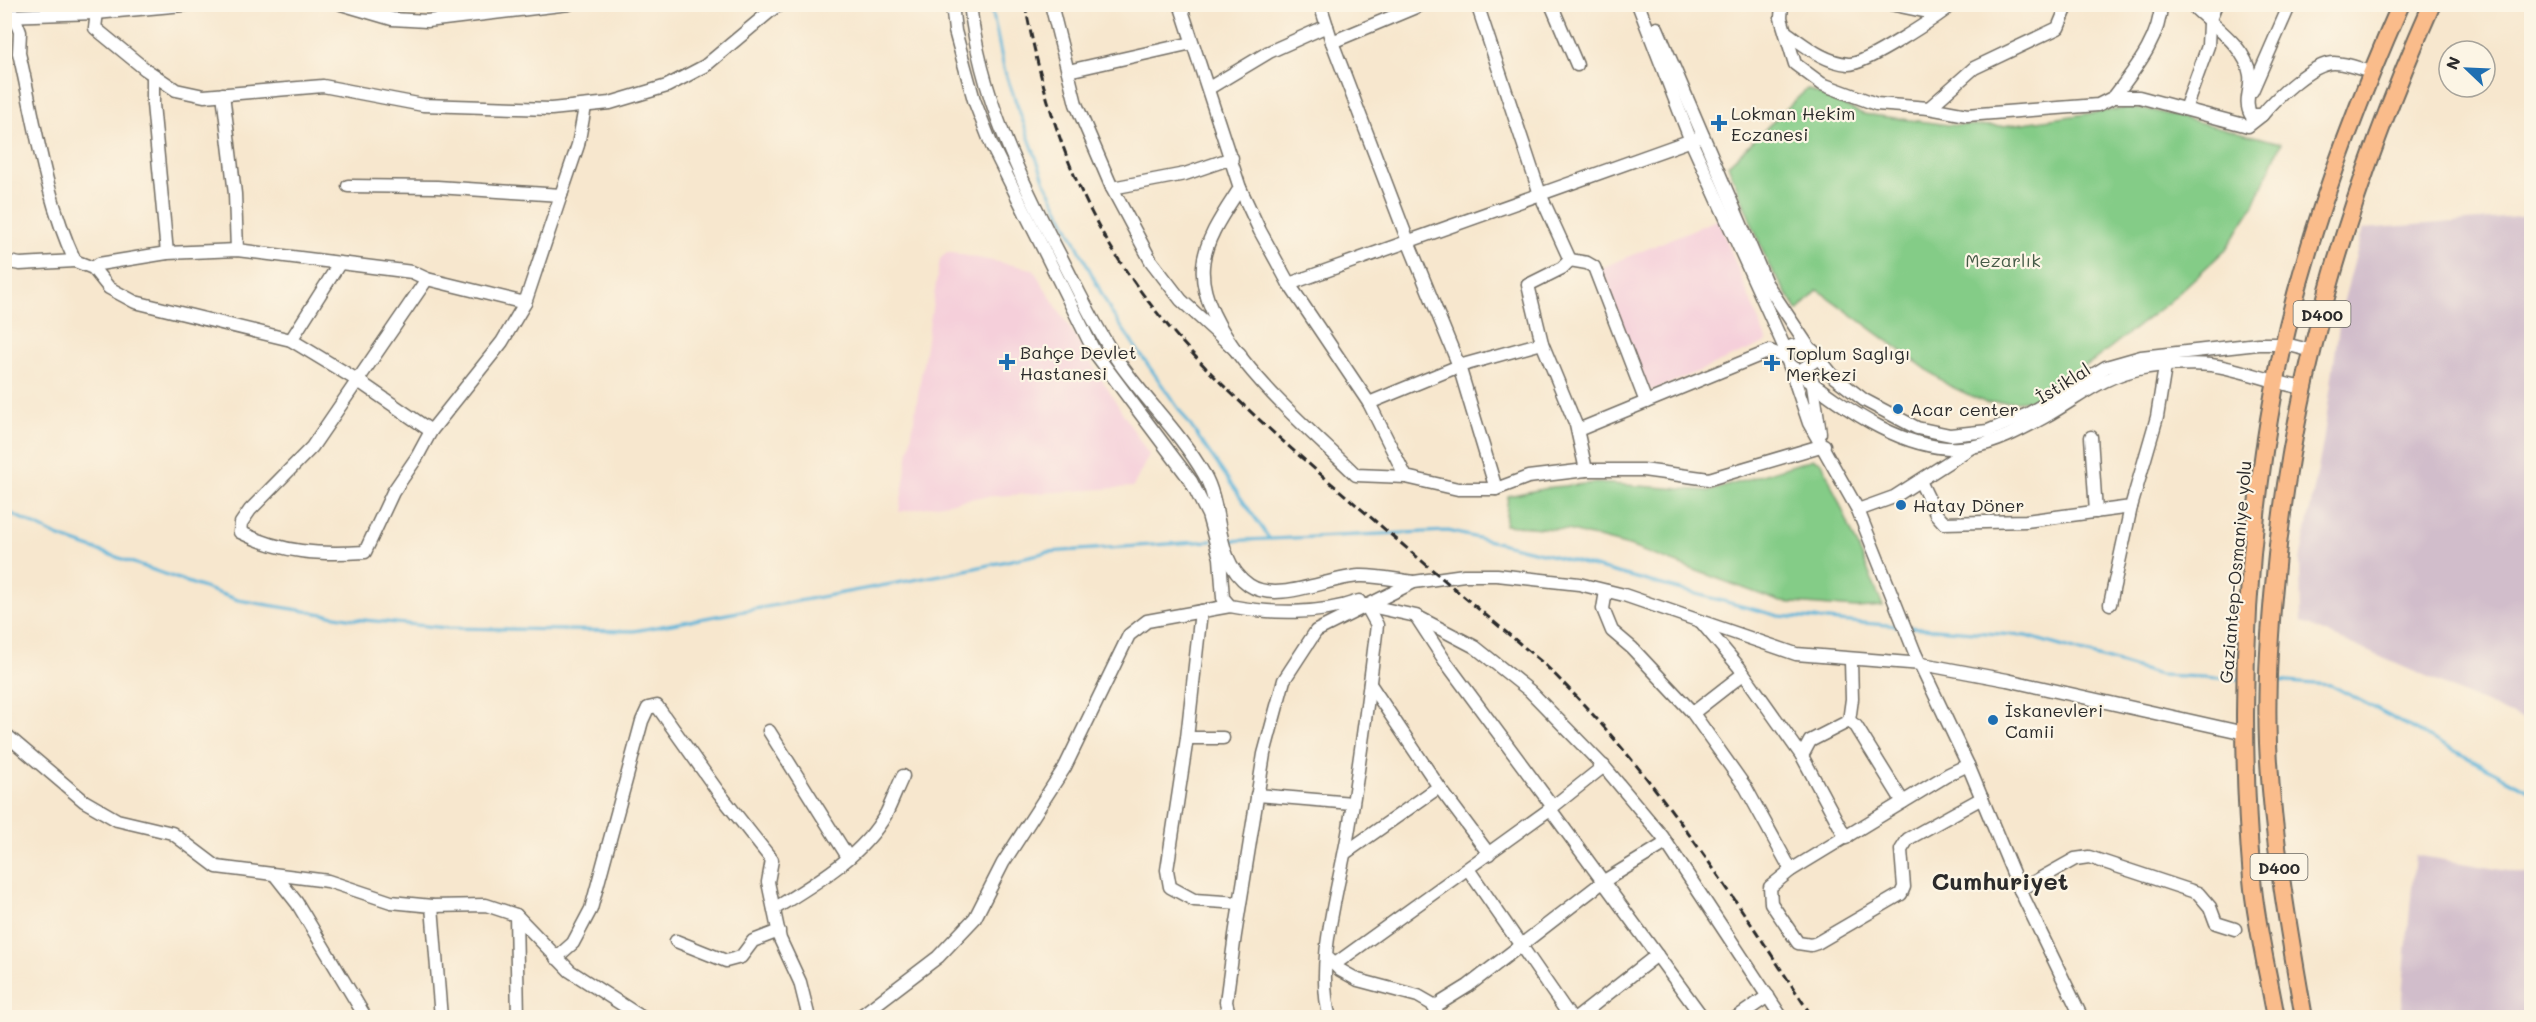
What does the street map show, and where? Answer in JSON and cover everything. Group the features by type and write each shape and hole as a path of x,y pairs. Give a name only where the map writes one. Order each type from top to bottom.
{"highway":[{"name":"Gaziantep-Osmaniye yolu","path":"2276,1017 2252,880 2245,725 2247,635 2256,502 2275,383 2305,263 2371,72 2401,4"},
{"name":"D400","path":"2304,1017 2280,878 2268,742 2269,638 2280,516 2304,388 2335,259 2368,160 2397,84 2432,4"}],"street":[{"path":"75,261 64,238 49,184 19,54 20,32 9,16 38,10 194,4"},
{"path":"341,4 392,19 427,21 569,4"},
{"path":"97,9 95,28 153,75 176,90 204,96 323,86 423,105 486,109 585,107 610,103 667,86 696,71 783,4"},
{"path":"952,4 956,31 974,100 1019,204 1095,352 1191,481 1213,516"},
{"path":"970,4 983,76 1008,147 1034,205 1116,358 1204,474 1223,556 1223,598 1230,606"},
{"path":"1051,4 1076,104 1112,188 1151,261 1181,300 1240,354"},
{"path":"1180,4 1240,188 1289,284 1369,403 1406,477"},
{"path":"1320,4 1332,42 1408,241 1459,366 1496,489"},
{"path":"1332,42 1423,4"},
{"path":"1478,4 1540,194 1570,260"},
{"path":"1551,4 1577,65"},
{"path":"1638,4 1789,361 1809,423 1858,510 1886,582 1968,765 2020,890 2082,1017"},
{"path":"1647,4 1697,139 1766,283 1811,353 1833,377 1864,400 1917,428 1950,435 1988,430 2028,414 2106,367 2141,357 2258,344 2285,344 2313,351"},
{"path":"1782,4 1781,18 1795,64 1822,84 1876,104 1929,108 1967,115 2098,105 2114,97 2139,97 2248,126 2262,115 2278,96 2301,78 2332,63 2371,72"},
{"path":"1890,4 1928,12 1951,6"},
{"path":"1929,108 1974,68 2058,28 2068,4"},
{"path":"2114,97 2138,64 2155,32 2160,22 2161,4"},
{"path":"2191,4 2243,53 2250,76 2246,106 2251,115 2262,115"},
{"path":"2185,109 2208,46 2209,22 2216,4"},
{"path":"2246,106 2290,4"},
{"path":"1787,33 1817,55 1850,65 1871,57 1951,6"},
{"path":"1209,88 1269,52 1327,26"},
{"path":"1068,71 1192,43"},
{"path":"153,75 153,104 167,253"},
{"path":"223,94 235,194 237,250"},
{"path":"426,279 312,447 250,510 241,523 240,532 296,551 324,555 365,552 393,492 417,457 431,430 502,342 525,303 578,145 585,107"},
{"path":"1289,284 1697,139"},
{"path":"1112,188 1185,174 1232,158"},
{"path":"348,186 436,187 561,195"},
{"path":"1240,188 1216,226 1203,264 1205,296 1215,322 1258,378 1356,475 1406,477 1458,489 1496,489 1528,477 1586,470 1643,470 1709,479 1824,446"},
{"path":"93,268 99,264 167,253 237,250 412,272 426,279 525,303"},
{"path":"1570,260 1562,268 1527,285 1542,343 1578,430 1586,470"},
{"path":"1570,260 1587,263 1594,267 1646,402"},
{"path":"4,261 20,264 75,261 93,268 109,288 135,302 291,340 357,380 431,430"},
{"path":"291,340 339,264"},
{"path":"1369,403 1459,366 1542,343"},
{"path":"1789,361 1797,344 1811,353"},
{"path":"1578,430 1770,351 1806,369 1811,353"},
{"path":"1811,353 1816,416 1824,446"},
{"name":"İstiklal","path":"1789,361 1812,383 1840,404 1890,433 1939,447 1972,447 2010,435 2106,377 2145,367 2211,365 2275,383 2304,388"},
{"path":"2110,604 2131,507 2157,417 2165,367"},
{"path":"2091,437 2096,512"},
{"path":"1858,510 1894,496 1972,447"},
{"path":"1920,480 1936,514 1944,524 2026,521 2131,507"},
{"path":"1223,556 1249,585 1274,592 1359,576 1414,582"},
{"path":"858,1017 938,957 975,918 1003,863 1065,766 1129,634 1147,621 1230,606 1282,612 1346,606 1414,582 1464,575 1497,575 1579,584 1606,591 1796,654 1851,661 1922,664 2245,725"},
{"path":"1230,1017 1226,1002 1257,795 1266,739 1284,680 1316,631 1414,582"},
{"path":"1606,591 1602,609 1612,631 1632,648 1693,713 1746,788 1791,870"},
{"path":"1366,605 1416,616 1474,647 1530,691 1604,766 1666,843 1782,1017"},
{"path":"1330,1017 1325,999 1377,625 1366,605"},
{"path":"1201,611 1187,738 1167,870 1170,887 1194,900 1240,903"},
{"path":"1416,616 1703,1017"},
{"path":"1700,621 1743,674 1802,756 1846,838"},
{"path":"1849,721 1852,699 1851,661"},
{"path":"1693,713 1743,674"},
{"path":"1370,684 1439,787 1489,854"},
{"path":"556,958 573,944 591,909 642,721 648,708 657,706 712,784 772,860 768,882 780,939 800,982 809,1017"},
{"path":"1802,756 1810,741 1849,721"},
{"path":"1849,721 1856,726 1903,802"},
{"path":"769,731 848,857"},
{"path":"4,733 84,801 117,820 172,833 217,867 328,881 391,902 432,906 486,905 516,915 556,958 579,978 643,1017"},
{"path":"1187,738 1223,738"},
{"path":"1968,765 1773,882 1769,896 1791,935 1798,943 1811,945 1901,894 1904,887 1901,850 1908,839 1982,798"},
{"path":"1330,960 1468,869 1552,808 1604,766"},
{"path":"774,909 815,884 874,832 886,814 903,776"},
{"path":"1345,853 1439,787"},
{"path":"1257,795 1352,803"},
{"path":"1330,960 1358,980 1418,996 1437,1012 1604,881 1666,843"},
{"path":"2020,890 2075,859 2089,857 2198,893 2210,907 2216,923 2235,929"},
{"path":"1468,869 1570,1017"},
{"path":"275,875 297,903 368,1016"},
{"path":"432,906 441,1017"},
{"path":"516,915 518,1017"},
{"path":"676,941 726,961 741,957 753,941 779,931"},
{"path":"1577,1017 1657,955"},
{"path":"1736,1017 1768,996"},
{"path":"872,1006 880,1017"}],"shaded area":[{"path":"2532,216 2531,723 2301,622 2300,561 2323,443 2341,311 2363,229"},
{"path":"1718,219 1767,342 1652,391 1645,386 1599,269"},
{"name":"Bahçe Devlet Hastanesi","path":"947,252 1033,269 1149,455 1133,487 980,497 899,512 940,259"},
{"path":"2415,855 2531,875 2531,1017 2400,1017"}],"green space":[{"name":"Mezarlık","path":"1807,89 1863,114 1949,125 2003,126 2127,108 2151,110 2281,143 2253,207 2226,249 2170,301 2093,361 2033,400 1986,403 1948,385 1818,290 1798,311 1769,266 1728,165"},
{"path":"1813,459 1822,462 1883,606 1856,608 1781,602 1629,546 1568,530 1505,525 1508,496 1553,487 1596,483 1711,491"}],"waterway":[{"path":"991,4 1004,69 1045,182 1111,312 1269,538"},
{"path":"4,510 57,536 238,600 354,619 448,628 634,631 957,572 1048,552 1212,541"},
{"path":"1224,541 1448,531 1546,554 1779,616 1899,626"},
{"path":"1909,627 2026,636 2160,675 2242,679"},
{"path":"2272,681 2331,685 2532,792"}],"railway":[{"path":"1025,4 1044,89 1073,171 1097,223 1121,263 1148,301 1209,371 1242,404 1346,496 1543,663 1582,703 1619,745 1688,833 1813,1018"}],"place":[{"name":"Lokman Hekim Eczanesi","path":"1719,123"},
{"name":"Bahçe Devlet Hastanesi","path":"1007,362"},
{"name":"Toplum Saglıgı Merkezi","path":"1772,363"},
{"name":"Acar center","path":"1898,409"},
{"name":"Hatay Döner","path":"1901,505"},
{"name":"İskanevleri Camii","path":"1993,720"}],"district":[{"name":"Cumhuriyet","path":"2000,880"}]}
